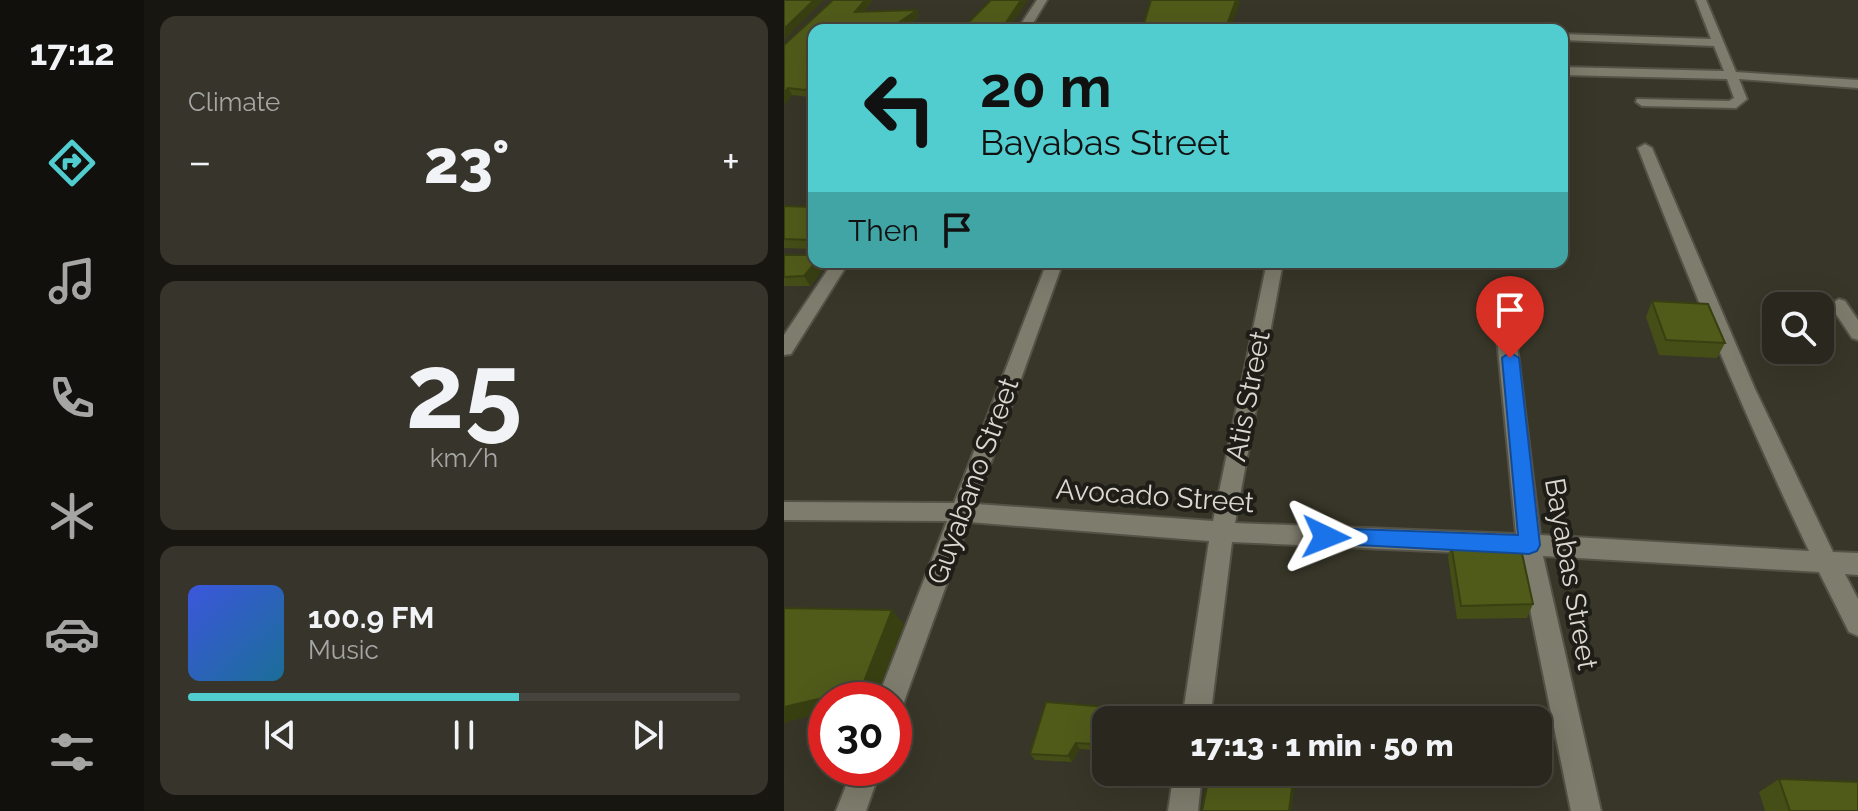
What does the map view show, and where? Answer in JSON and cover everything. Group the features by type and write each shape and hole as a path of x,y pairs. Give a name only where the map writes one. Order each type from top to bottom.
{"street":[{"path":"1027,24 1042,0"},
{"path":"1642,102 1731,105 1741,99 1701,0"},
{"path":"1568,37 1719,43"},
{"path":"1568,71 1732,75 1858,84"},
{"path":"1645,148 1704,300 1858,624"},
{"path":"784,349 837,268"},
{"name":"Guyabano Street","path":"898,682 1053,268"},
{"name":"Atis Street","path":"1198,706 1222,532 1274,268"},
{"name":"Bayabas Street","path":"1502,297 1529,545 1586,811"},
{"path":"1839,305 1858,334"},
{"name":"Avocado Street","path":"784,511 961,512 1222,532 1529,545 1858,564"},
{"path":"851,811 860,786"},
{"path":"1183,811 1186,786"}],"building":[{"path":"784,0 814,0 784,29"},
{"path":"833,0 865,0 855,12 917,10 897,24 808,24 808,88 805,90 788,88 784,93 784,45"},
{"path":"991,0 1021,0 1005,24 967,24"},
{"path":"1151,0 1236,0 1227,24 1144,24"},
{"path":"784,206 808,207 808,240 784,239"},
{"path":"784,255 808,255 808,268 811,268 804,276 784,277"},
{"path":"1652,301 1708,304 1725,343 1666,340"},
{"path":"1451,543 1520,544 1533,604 1461,606"},
{"path":"784,608 892,610 864,682 808,682 808,701 784,707"},
{"path":"1046,702 1095,706 1092,706 1092,744 1076,743 1068,756 1030,754"},
{"path":"1779,779 1858,782 1858,811 1790,811"},
{"path":"1207,786 1292,786 1289,811 1202,811"}],"route":[{"path":"1326,537 1529,545 1510,358"}]}
